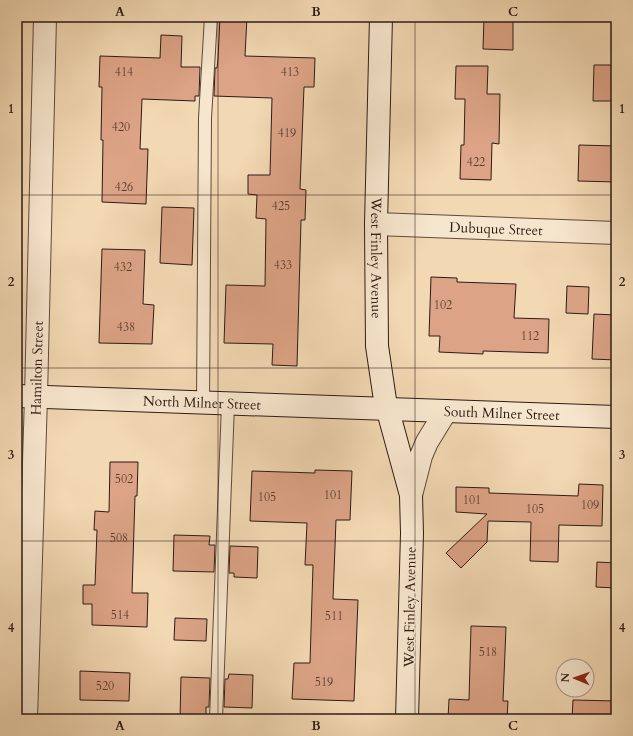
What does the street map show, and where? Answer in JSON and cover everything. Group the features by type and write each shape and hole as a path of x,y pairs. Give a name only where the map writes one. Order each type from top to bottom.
{"main road":[{"name":"Hamilton Street","path":"26,719 26,396 45,17"},
{"name":"West Finley Avenue","path":"381,17 376,224 376,346 387,408 397,441 410,495 412,533 407,719"},
{"name":"Dubuque Street","path":"376,224 616,233"},
{"name":"North Milner Street","path":"26,396 228,404 387,408"},
{"name":"South Milner Street","path":"387,408 616,417"},
{"name":"West Finley Avenue","path":"410,495 421,456 427,442 446,411"}],"lane":[{"path":"203,403 205,118 211,17"},
{"path":"216,719 228,404"}],"building":[{"path":"220,17 247,17 245,56 315,58 314,87 304,87 300,189 306,190 305,220 301,220 297,366 272,365 273,344 224,343 226,285 265,286 266,219 256,218 257,195 248,194 248,175 270,175 272,98 214,96"},
{"path":"484,17 513,17 513,50 483,49"},
{"path":"161,35 182,36 181,67 200,67 199,96 195,96 195,101 142,99 140,149 148,149 146,204 102,202 103,140 101,140 102,87 99,87 100,56 160,58"},
{"path":"594,65 616,65 616,101 593,101"},
{"path":"456,66 488,66 487,94 500,94 499,144 492,143 491,180 460,179 461,145 464,145 465,99 455,99"},
{"path":"579,145 616,146 616,182 578,181"},
{"path":"162,207 194,208 192,265 160,263"},
{"path":"102,249 145,250 143,304 154,305 152,344 99,343"},
{"path":"431,277 457,278 457,282 516,284 514,318 549,319 548,353 483,351 483,354 439,352 440,336 429,336"},
{"path":"567,286 589,287 588,314 566,313"},
{"path":"594,314 616,315 616,360 592,359"},
{"path":"110,462 138,462 137,496 135,496 132,593 148,593 147,627 92,625 92,604 83,604 83,585 95,585 97,530 94,530 95,511 109,512"},
{"path":"315,470 352,471 350,520 336,520 333,599 358,600 354,701 292,699 294,663 310,663 313,565 305,565 307,523 250,521 252,471 315,473"},
{"path":"579,484 603,485 602,526 559,525 558,562 530,561 531,522 488,521 487,542 461,568 446,553 487,514 456,512 456,487 489,488 489,493 578,496"},
{"path":"174,535 210,536 209,545 215,545 214,572 173,571"},
{"path":"230,546 258,547 257,578 234,577 234,573 229,573"},
{"path":"597,562 616,563 615,588 596,587"},
{"path":"175,618 207,619 206,641 174,640"},
{"path":"471,626 506,627 503,701 508,701 507,719 448,719 449,699 469,700"},
{"path":"80,671 130,673 129,701 80,700"},
{"path":"229,674 253,675 252,708 224,707 225,679 228,679"},
{"path":"181,677 210,678 209,707 206,707 206,719 180,719"},
{"path":"573,700 616,701 616,719 572,719"}]}
